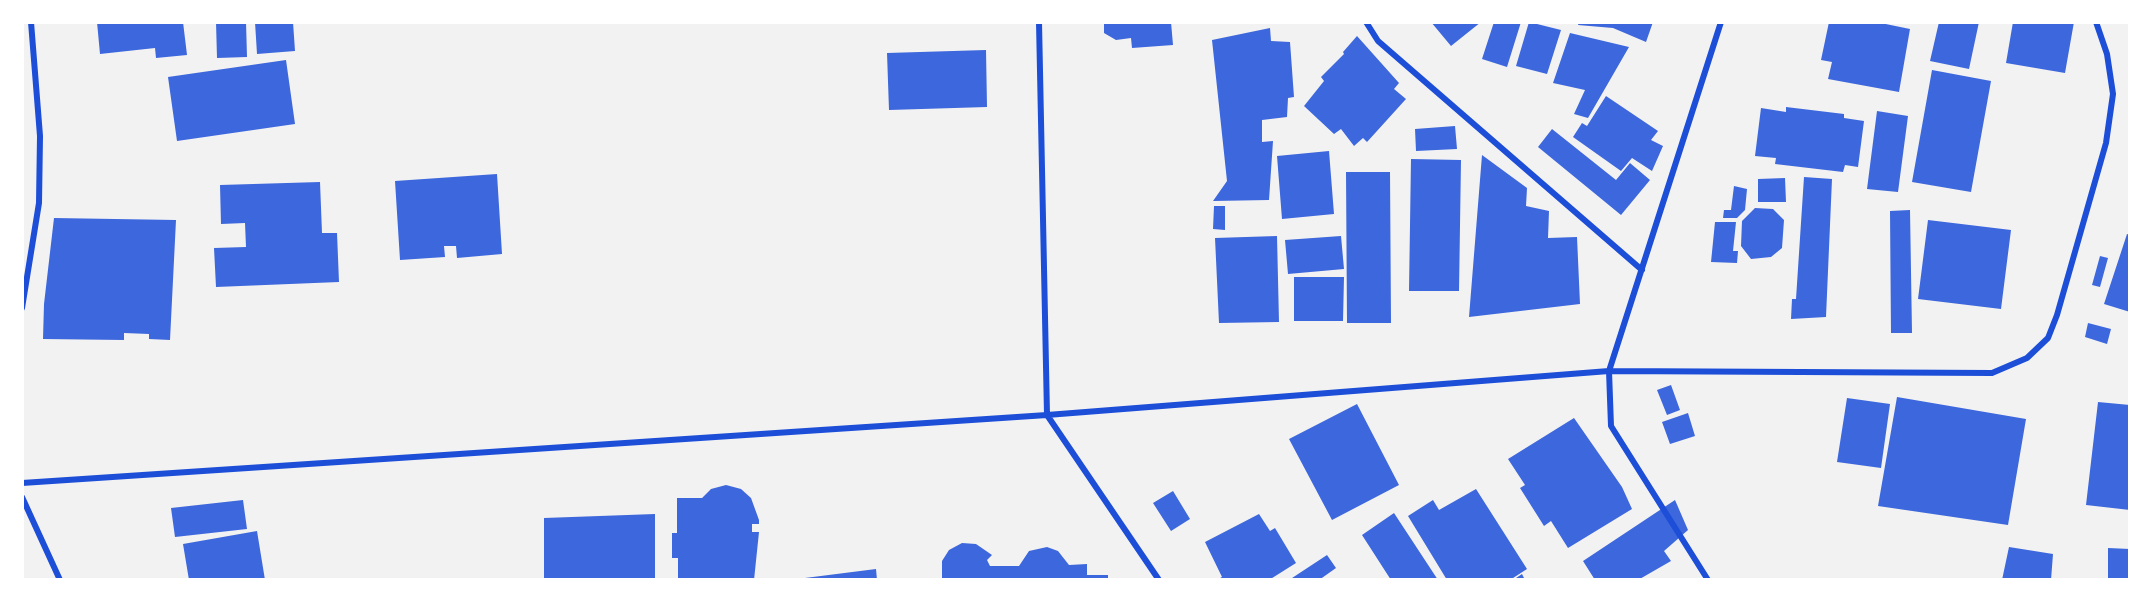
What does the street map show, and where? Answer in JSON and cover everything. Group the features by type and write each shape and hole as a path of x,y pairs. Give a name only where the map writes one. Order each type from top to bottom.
{"street":[{"path":"22,308 39,202 40,136 31,22"},
{"path":"1039,22 1047,416 1159,579"},
{"path":"1366,22 1378,40 1642,270"},
{"path":"1708,579 1611,426 1609,371 1721,22"},
{"path":"22,483 1047,416 1609,371 1992,373 2028,358 2048,338 2057,315 2106,143 2113,94 2107,54 2096,22"},
{"path":"22,498 60,579"}],"building":[{"path":"97,22 183,22 187,55 156,58 155,48 100,54"},
{"path":"216,22 246,22 247,57 217,58"},
{"path":"255,22 293,22 295,51 257,54"},
{"path":"1104,22 1171,22 1173,45 1132,48 1131,38 1116,40 1104,33"},
{"path":"1431,22 1481,22 1451,46"},
{"path":"1494,22 1521,22 1507,67 1482,59"},
{"path":"1529,22 1561,30 1547,74 1516,66"},
{"path":"1579,22 1653,22 1646,42 1613,28 1578,25"},
{"path":"1829,22 1876,22 1910,29 1899,92 1828,79 1832,62 1821,60"},
{"path":"1939,22 1979,22 1969,69 1930,61"},
{"path":"2013,22 2074,22 2065,73 2006,63"},
{"path":"1270,28 1271,41 1290,42 1294,97 1288,98 1287,117 1262,120 1262,142 1273,141 1269,200 1213,201 1227,181 1212,40"},
{"path":"1570,33 1629,47 1588,118 1574,114 1585,90 1553,83"},
{"path":"1357,36 1399,83 1394,89 1406,99 1367,142 1363,138 1354,146 1341,129 1334,134 1304,106 1324,81 1321,77 1344,54 1343,52"},
{"path":"986,50 987,107 889,110 887,53"},
{"path":"286,60 295,124 177,141 168,77"},
{"path":"1932,70 1991,81 1971,192 1912,182"},
{"path":"1606,96 1658,131 1651,140 1663,146 1652,171 1632,158 1621,171 1573,137 1582,123 1587,126"},
{"path":"1786,107 1844,114 1844,118 1864,121 1858,167 1845,165 1843,172 1775,164 1776,158 1755,156 1761,108 1786,112"},
{"path":"1877,111 1908,116 1898,192 1867,189"},
{"path":"1455,126 1457,149 1416,151 1415,129"},
{"path":"1552,129 1616,180 1630,163 1650,180 1621,215 1538,147"},
{"path":"1329,151 1334,214 1282,219 1277,156"},
{"path":"1482,155 1527,188 1526,206 1549,211 1548,238 1577,237 1580,304 1469,317"},
{"path":"1411,159 1461,160 1459,291 1409,291"},
{"path":"1346,172 1390,172 1391,323 1347,323"},
{"path":"497,174 502,254 457,258 456,246 444,246 445,257 400,260 395,181"},
{"path":"1804,177 1832,179 1826,317 1791,319 1792,299 1796,299"},
{"path":"1785,178 1786,202 1758,202 1758,179"},
{"path":"320,182 322,233 337,233 339,282 216,287 214,248 246,247 245,223 221,224 220,185"},
{"path":"1734,186 1747,189 1745,210 1737,218 1723,218 1724,210 1731,210"},
{"path":"1214,206 1225,206 1225,230 1213,229"},
{"path":"1755,208 1773,209 1784,220 1782,248 1771,257 1751,259 1741,246 1742,221"},
{"path":"1910,210 1912,333 1891,333 1890,211"},
{"path":"54,218 176,220 170,340 149,339 149,334 124,333 124,340 43,339 44,304"},
{"path":"1928,220 2011,230 2001,309 1918,299"},
{"path":"1715,222 1736,222 1733,251 1738,251 1737,263 1711,262"},
{"path":"2127,234 2130,235 2130,312 2104,304"},
{"path":"1277,236 1279,322 1219,323 1215,238"},
{"path":"1341,236 1344,269 1288,274 1285,240"},
{"path":"2100,256 2108,258 2100,287 2092,285"},
{"path":"1294,277 1344,277 1343,321 1294,321"},
{"path":"2088,323 2111,329 2107,344 2085,337"},
{"path":"1671,385 1680,410 1667,415 1657,390"},
{"path":"1897,397 2026,419 2008,525 1878,506"},
{"path":"1847,398 1890,404 1881,468 1837,462"},
{"path":"2098,402 2130,405 2130,510 2086,505"},
{"path":"1357,404 1399,485 1332,520 1289,439"},
{"path":"1688,413 1695,436 1670,444 1662,422"},
{"path":"1574,418 1622,487 1632,509 1568,548 1551,521 1544,526 1520,488 1525,485 1508,459"},
{"path":"726,485 741,489 751,498 759,520 759,524 752,524 752,532 759,532 754,580 678,580 678,558 672,558 672,533 677,533 677,498 702,498 711,489"},
{"path":"1476,489 1527,569 1510,580 1447,580 1408,516 1433,500 1439,510"},
{"path":"1173,491 1190,519 1171,531 1153,503"},
{"path":"243,500 247,529 175,537 171,508"},
{"path":"1675,500 1688,530 1664,551 1671,561 1638,580 1595,580 1583,561"},
{"path":"1394,513 1438,580 1391,580 1362,535"},
{"path":"655,514 655,580 544,580 544,518"},
{"path":"1259,514 1270,531 1275,528 1296,563 1269,580 1216,580 1222,577 1205,542"},
{"path":"257,531 265,580 189,580 183,544"},
{"path":"962,543 976,544 992,555 987,560 990,566 1019,566 1029,551 1047,547 1058,551 1069,565 1087,564 1087,575 1108,575 1108,580 942,580 942,561 949,550"},
{"path":"2009,547 2053,554 2051,580 2002,580"},
{"path":"2108,548 2130,549 2130,580 2108,580"},
{"path":"1327,555 1336,568 1319,580 1289,580"},
{"path":"876,569 877,580 805,580 805,578"},
{"path":"1522,574 1525,580 1513,580"}]}
